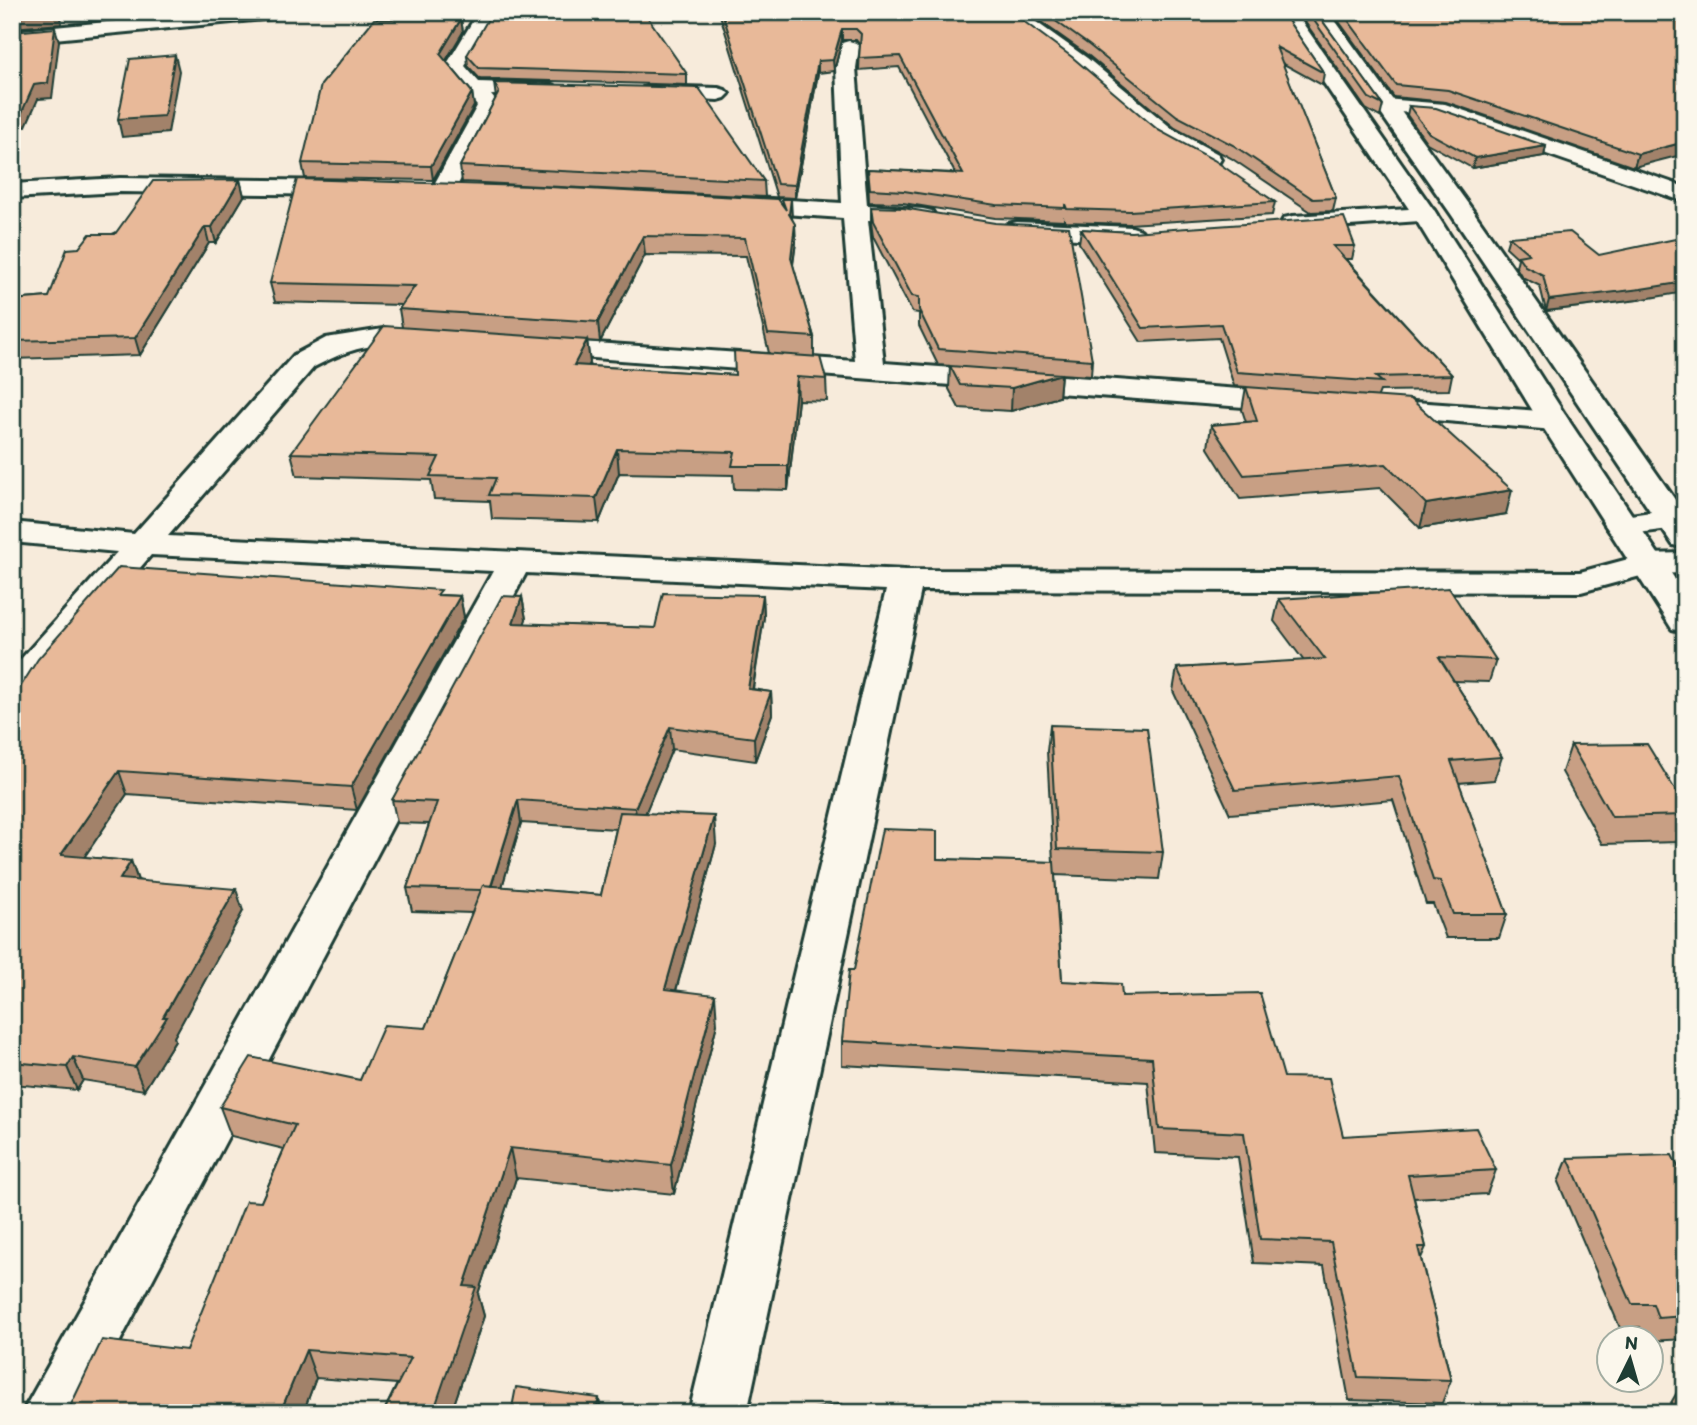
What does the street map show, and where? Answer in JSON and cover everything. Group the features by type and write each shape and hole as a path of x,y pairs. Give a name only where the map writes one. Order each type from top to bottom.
{"street":[{"path":"12,37 274,12"},
{"path":"443,190 488,105 456,67 481,23 515,12"},
{"path":"1009,12 1080,62 1166,135 1232,172"},
{"path":"1285,12 1425,215 1554,421 1685,621"},
{"path":"1319,12 1681,525"},
{"path":"849,47 846,68 855,211 870,371"},
{"path":"473,88 568,90"},
{"path":"623,92 718,94"},
{"path":"1385,105 1437,108 1685,195"},
{"path":"12,191 120,185 363,188"},
{"path":"416,189 470,191"},
{"path":"712,202 942,219"},
{"path":"1279,216 1303,222 1425,215"},
{"path":"995,228 1129,235 1156,233"},
{"path":"12,693 304,362 336,344 383,337 453,341"},
{"path":"508,345 1554,421"},
{"path":"1622,525 1681,525"},
{"path":"12,532 144,545 906,580 1581,582 1647,564 1685,563"},
{"path":"51,1413 515,562"},
{"path":"718,1413 906,580"}],"building":[{"path":"12,12 38,12 12,15"},
{"path":"509,12 644,12 687,74 479,68 467,55 488,19"},
{"path":"722,12 1011,12 1072,57 1158,130 1214,160 1275,202 1130,211 1067,209 1065,204 1065,208 996,205 904,191 870,189 868,169 963,174 900,56 859,58 861,34 856,29 842,29 833,60 818,61 795,185 777,184"},
{"path":"1043,12 1282,12 1324,73 1276,47 1336,198 1313,199 1233,145 1177,116 1089,45"},
{"path":"1308,12 1316,12 1383,105 1369,98"},
{"path":"1342,12 1671,12 1685,17 1685,142 1638,154 1448,90 1396,85"},
{"path":"374,19 461,19 440,54 472,92 431,166 302,163 321,85"},
{"path":"55,28 48,83 34,85 22,112 12,112 12,32"},
{"path":"175,55 164,116 118,119 130,59"},
{"path":"494,83 699,88 764,181 460,166 499,92"},
{"path":"1409,106 1436,108 1546,146 1475,158 1429,133"},
{"path":"297,179 530,186 778,199 786,210 782,199 791,199 789,214 795,224 791,258 814,337 768,334 745,238 643,236 598,322 399,309 415,286 270,283"},
{"path":"240,180 212,227 205,227 135,338 12,341 12,300 49,297 67,249 79,248 90,234 115,234 153,181"},
{"path":"871,207 903,208 995,223 1069,227 1092,360 938,349 919,310 919,297 912,296 873,222"},
{"path":"1344,217 1355,246 1333,246 1452,375 1376,377 1382,382 1237,372 1221,324 1143,328 1081,229 1131,232"},
{"path":"1570,232 1599,255 1685,237 1685,282 1549,300 1543,275 1525,266 1518,256 1529,254 1509,237"},
{"path":"384,326 587,340 574,365 735,375 734,351 820,357 826,379 797,377 788,466 732,466 735,452 617,449 596,498 489,495 496,478 430,476 439,457 291,453"},
{"path":"950,366 1061,374 1012,388 960,385"},
{"path":"1246,387 1411,399 1512,490 1426,504 1386,464 1244,475 1211,425 1257,421"},
{"path":"119,567 441,590 437,595 460,596 351,787 119,771 61,855 131,861 120,879 236,889 163,1017 167,1017 135,1067 73,1057 67,1067 12,1062 12,700 38,659"},
{"path":"1449,588 1496,660 1439,657 1502,757 1451,761 1507,914 1453,914 1440,881 1433,880 1399,776 1235,790 1177,668 1325,659 1279,599"},
{"path":"663,593 763,595 748,689 771,692 754,738 670,727 635,808 518,800 491,886 483,885 481,890 407,888 437,802 392,800 502,596 522,597 513,623 655,628"},
{"path":"1050,725 1147,728 1163,852 1057,849"},
{"path":"1647,744 1685,806 1685,815 1612,817 1571,745"},
{"path":"620,812 714,816 665,989 715,995 671,1165 510,1148 464,1286 476,1287 433,1413 383,1413 411,1358 306,1350 280,1413 67,1413 102,1340 186,1350 246,1201 261,1202 295,1125 220,1107 251,1057 360,1080 384,1025 426,1028 483,885 601,895"},
{"path":"882,829 937,831 937,859 1054,862 1062,981 1121,984 1122,996 1260,993 1284,1077 1329,1078 1343,1136 1476,1128 1496,1170 1408,1175 1426,1247 1418,1247 1451,1380 1358,1377 1331,1242 1260,1239 1244,1133 1159,1129 1152,1058 842,1041 849,970 854,970"},
{"path":"1672,1155 1685,1180 1685,1316 1658,1318 1653,1304 1632,1304 1568,1158"},
{"path":"516,1387 599,1398 595,1413 511,1413"},
{"path":"842,1404 844,1413 790,1413"}]}
